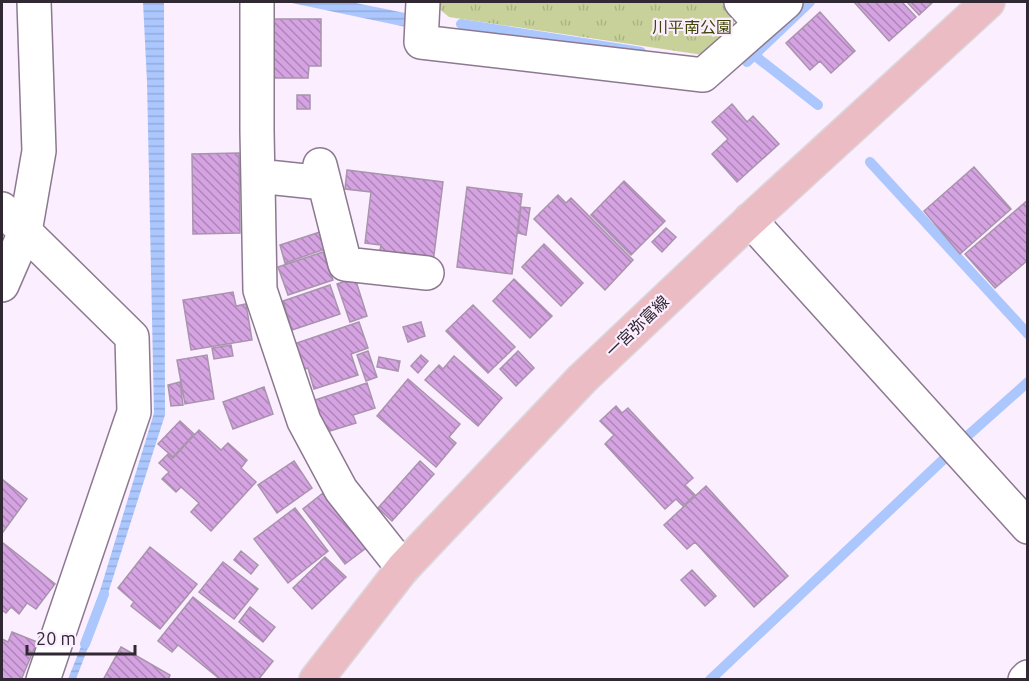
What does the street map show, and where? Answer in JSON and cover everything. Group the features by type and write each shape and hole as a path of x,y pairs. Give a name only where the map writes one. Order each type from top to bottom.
{"main road":[{"name":"一宮弥富線","path":"316,680 403,568 582,378 750,219 988,2"}],"street":[{"path":"2,285 24,232 39,151 33,2"},
{"path":"257,2 260,290 304,421 341,490 403,568"},
{"path":"423,2 421,42 703,75 751,13 786,2"},
{"path":"258,176 322,174 345,264 427,273"},
{"path":"2,209 132,337 134,412 43,680"},
{"path":"750,219 1028,527"}],"green space":[{"name":"川平南公園","path":"439,2 727,2 735,10 734,25 703,55 449,17 438,8"}],"water":[{"path":"143,2 164,2 165,415 103,609 96,604 154,413 147,82"},
{"path":"287,2 351,2 405,13 406,27"},
{"path":"88,629 94,632 76,679 68,679"}],"building":[{"path":"854,2 902,2 916,17 889,41"},
{"path":"907,2 933,2 919,15"},
{"path":"820,12 855,51 831,73 820,61 810,70 786,43"},
{"path":"270,19 321,19 321,66 309,66 308,78 269,78"},
{"path":"297,95 310,95 310,109 297,109"},
{"path":"732,104 747,122 753,116 779,144 737,182 712,154 728,139 712,122"},
{"path":"239,153 240,233 193,234 192,154"},
{"path":"974,167 1011,209 960,254 924,211"},
{"path":"347,170 443,182 433,263 379,256 381,245 365,243 371,192 345,189"},
{"path":"624,181 665,221 631,255 591,215"},
{"path":"467,187 522,194 512,274 457,267"},
{"path":"558,195 566,203 571,198 633,260 605,290 534,219"},
{"path":"1028,200 1028,260 995,288 965,254"},
{"path":"521,207 530,208 526,235 518,233"},
{"path":"666,228 676,237 662,252 652,242"},
{"path":"323,231 328,248 285,263 280,245"},
{"path":"544,244 583,283 561,306 522,267"},
{"path":"323,252 333,280 288,295 278,267"},
{"path":"355,278 367,316 350,322 337,284"},
{"path":"514,279 552,316 530,338 493,301"},
{"path":"330,285 340,314 292,330 283,301"},
{"path":"233,292 236,306 246,304 252,340 191,350 183,300"},
{"path":"473,305 515,347 488,373 446,331"},
{"path":"359,322 368,348 351,354 358,375 314,389 308,368 302,370 294,344"},
{"path":"421,322 425,336 408,342 403,327"},
{"path":"231,345 233,356 214,359 212,348"},
{"path":"368,351 377,377 366,381 357,355"},
{"path":"518,351 534,368 516,386 500,369"},
{"path":"207,355 214,399 185,404 177,360"},
{"path":"421,355 428,361 418,373 411,366"},
{"path":"454,356 502,398 478,426 425,380 439,365 443,369"},
{"path":"379,357 400,361 398,371 377,367"},
{"path":"408,379 460,424 449,437 456,443 436,467 377,416"},
{"path":"180,382 183,405 171,406 168,385"},
{"path":"367,383 375,408 353,415 356,423 320,434 309,402"},
{"path":"264,387 273,414 233,429 223,402"},
{"path":"616,406 622,413 628,408 693,478 685,485 695,495 683,506 676,499 665,509 605,444 614,435 600,421"},
{"path":"180,421 194,434 173,457 158,444"},
{"path":"199,430 221,450 228,443 247,460 241,468 256,482 211,531 191,512 199,503 181,487 176,492 162,479 169,472 159,463 168,454 173,458"},
{"path":"294,461 312,488 277,513 258,485"},
{"path":"420,461 434,474 392,521 378,508"},
{"path":"2,479 27,499 3,532 2,531"},
{"path":"706,486 788,576 754,607 695,542 687,549 664,525"},
{"path":"323,493 366,548 345,564 303,509"},
{"path":"295,508 328,551 288,583 254,539"},
{"path":"2,542 55,584 36,609 27,603 19,614 11,607 6,613 2,610"},
{"path":"150,547 197,584 160,629 131,606 134,602 118,588"},
{"path":"241,551 258,565 251,574 234,560"},
{"path":"325,557 346,577 312,609 293,588"},
{"path":"223,562 258,589 234,619 199,592"},
{"path":"692,570 716,596 705,606 681,580"},
{"path":"193,597 273,661 258,680 221,680 178,645 172,652 158,641"},
{"path":"250,607 275,627 263,642 239,622"},
{"path":"12,632 37,642 21,680 2,680 2,639 8,642"},
{"path":"121,647 170,675 168,680 103,680"}],"waterway":[{"path":"747,62 810,2"},
{"path":"461,24 641,52"},
{"path":"754,55 818,105"},
{"path":"870,162 1028,334"},
{"path":"964,439 1028,382"},
{"path":"710,680 946,457"},
{"path":"85,644 104,594"}]}
